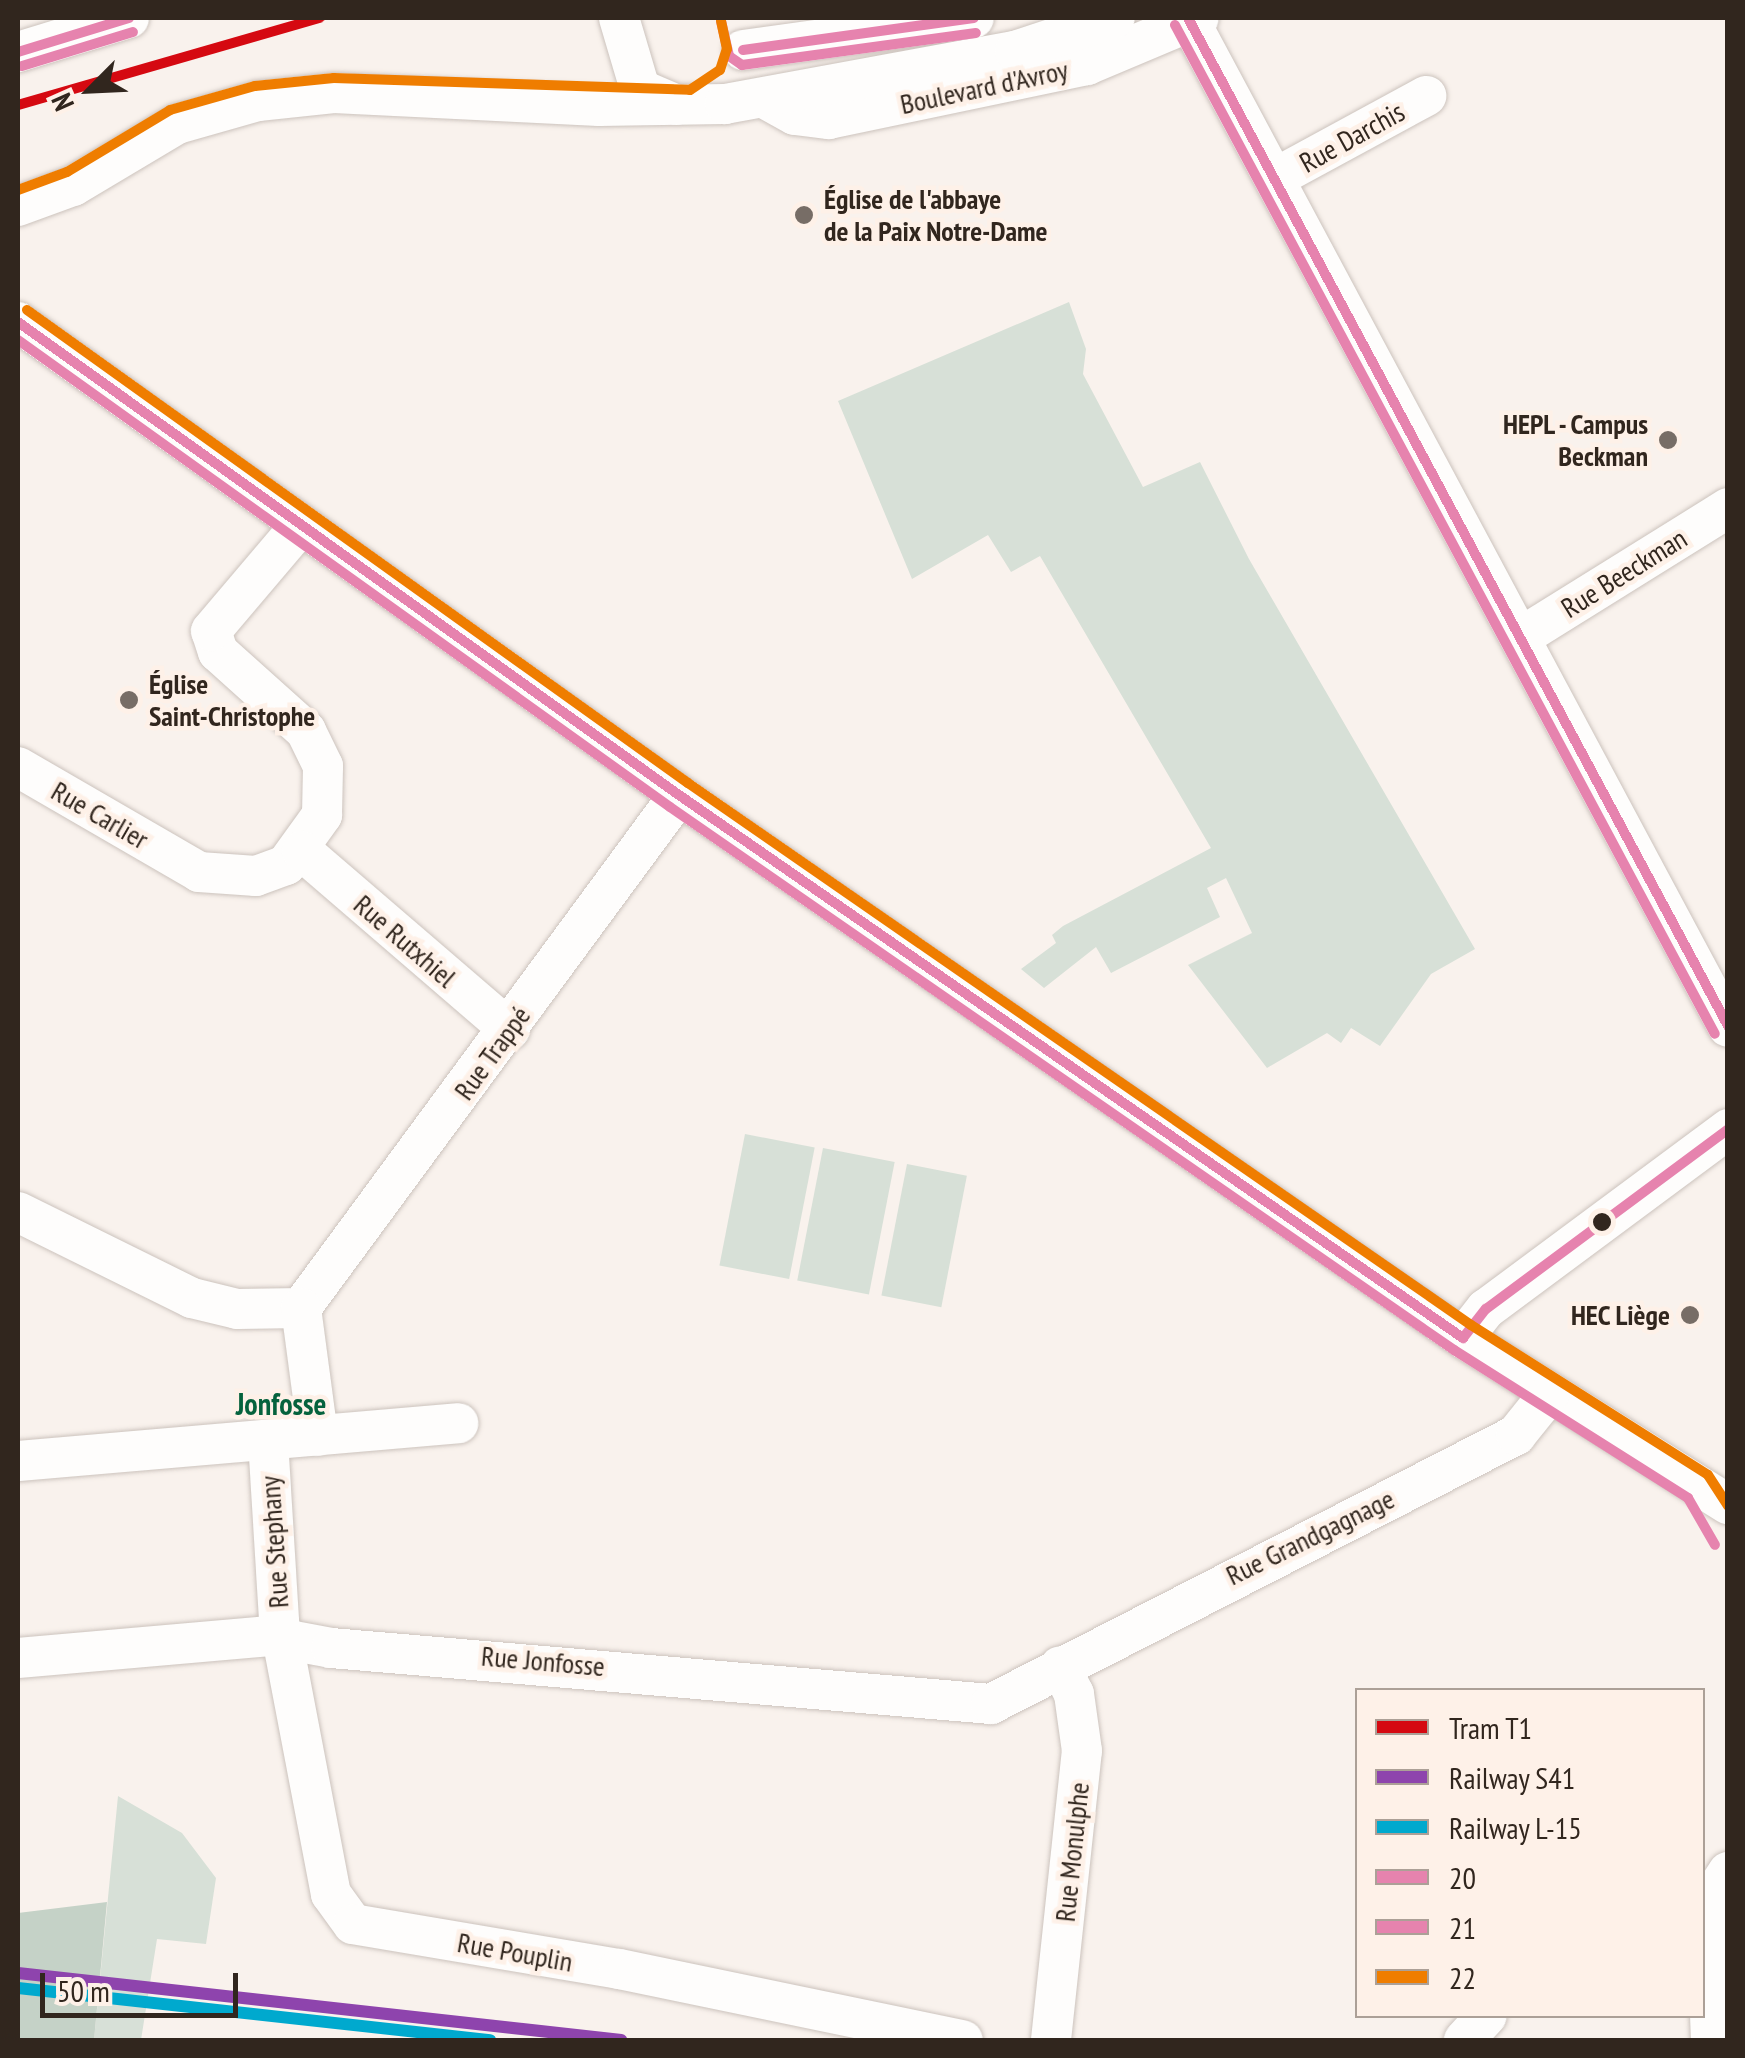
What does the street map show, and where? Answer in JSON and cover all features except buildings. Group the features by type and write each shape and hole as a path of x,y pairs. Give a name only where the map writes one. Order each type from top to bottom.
{"street":[{"path":"18,52 83,24 129,18"},
{"path":"619,18 640,88 665,104 688,106 722,92 739,34 974,18"},
{"name":"Boulevard d'Avroy","path":"18,206 73,186 176,124 258,102 334,93 688,106 764,98 1015,51 1114,18"},
{"name":"Boulevard d'Avroy","path":"764,98 795,115 828,119 1087,64 1192,19"},
{"name":"Rue Darchis","path":"1192,19 1728,1027"},
{"name":"Rue Darchis","path":"1277,177 1426,96"},
{"path":"18,322 679,795 1463,1338 1713,1495 1728,1536"},
{"name":"Rue Beeckman","path":"1520,637 1728,508"},
{"path":"301,525 212,637 218,652 306,731 316,748 326,798 302,851"},
{"name":"Rue Carlier","path":"18,767 183,864 215,874 256,876 302,851"},
{"name":"Rue Trappé","path":"302,1308 679,795"},
{"name":"Rue Rutxhiel","path":"302,851 510,1030"},
{"path":"1463,1338 1486,1309 1728,1129"},
{"path":"18,1212 192,1298 237,1309 302,1308 318,1436"},
{"name":"Rue Grandgagnage","path":"1060,1666 1516,1435 1549,1394"},
{"path":"18,1460 458,1423"},
{"name":"Rue Stephany","path":"268,1440 280,1622 288,1643"},
{"name":"Rue Jonfosse","path":"18,1658 267,1636 288,1643 991,1704 1060,1666"},
{"name":"Rue Pouplin","path":"288,1643 331,1894 353,1924 619,1969 963,2040"},
{"name":"Rue Monulphe","path":"1051,2040 1082,1751 1074,1694 1060,1666"},
{"path":"1705,1909 1728,1872"},
{"path":"1705,1929 1711,2040"},
{"path":"1464,2040 1484,2018"}],"shaded area":[{"path":"1069,302 1086,349 1083,374 1143,487 1200,462 1249,559 1475,949 1431,974 1380,1046 1351,1028 1341,1043 1327,1033 1267,1068 1188,965 1252,933 1226,878 1207,888 1220,917 1111,973 1096,947 1044,988 1021,969 1056,943 1052,935 1063,926 1211,848 1040,556 1011,572 988,535 912,579 838,401"},
{"path":"745,1134 815,1148 789,1279 719,1266"},
{"path":"823,1148 895,1162 869,1294 797,1281"},
{"path":"907,1164 967,1176 941,1307 881,1296"},
{"path":"118,1796 182,1833 216,1878 206,1944 157,1939 141,2040 94,2040"},
{"path":"107,1902 94,2040 18,2040 18,1913"}],"tram line":[{"name":"T1","path":"18,105 320,18"}],"rail line":[{"name":"S41","path":"18,1973 621,2040"},
{"name":"L-15","path":"18,1988 490,2040"}],"transit line":[{"name":"20","path":"18,52 129,18"},
{"name":"20","path":"743,50 974,18"},
{"name":"20","path":"1188,18 1728,1026"},
{"name":"21","path":"721,21 729,56 742,65 976,33"},
{"name":"22","path":"18,190 67,172 170,110 255,86 334,78 690,90 720,70 727,49 721,21"},
{"name":"21","path":"1175,25 1715,1034"},
{"name":"21","path":"22,66 133,32"},
{"name":"22","path":"27,310 688,783 1471,1325 1708,1475 1728,1506"},
{"name":"20","path":"18,322 679,795 1463,1338"},
{"name":"21","path":"18,340 670,807 1454,1350 1688,1498 1715,1545"},
{"name":"20","path":"1463,1338 1486,1309 1728,1129"}],"place":[{"name":"Église de l'abbaye de la Paix Notre-Dame","path":"804,215"},
{"name":"HEPL - Campus Beckman","path":"1668,440"},
{"name":"Église Saint-Christophe","path":"129,700"},
{"name":"HEC Liège","path":"1690,1315"}],"district":[{"name":"Jonfosse","path":"281,1404"}]}
